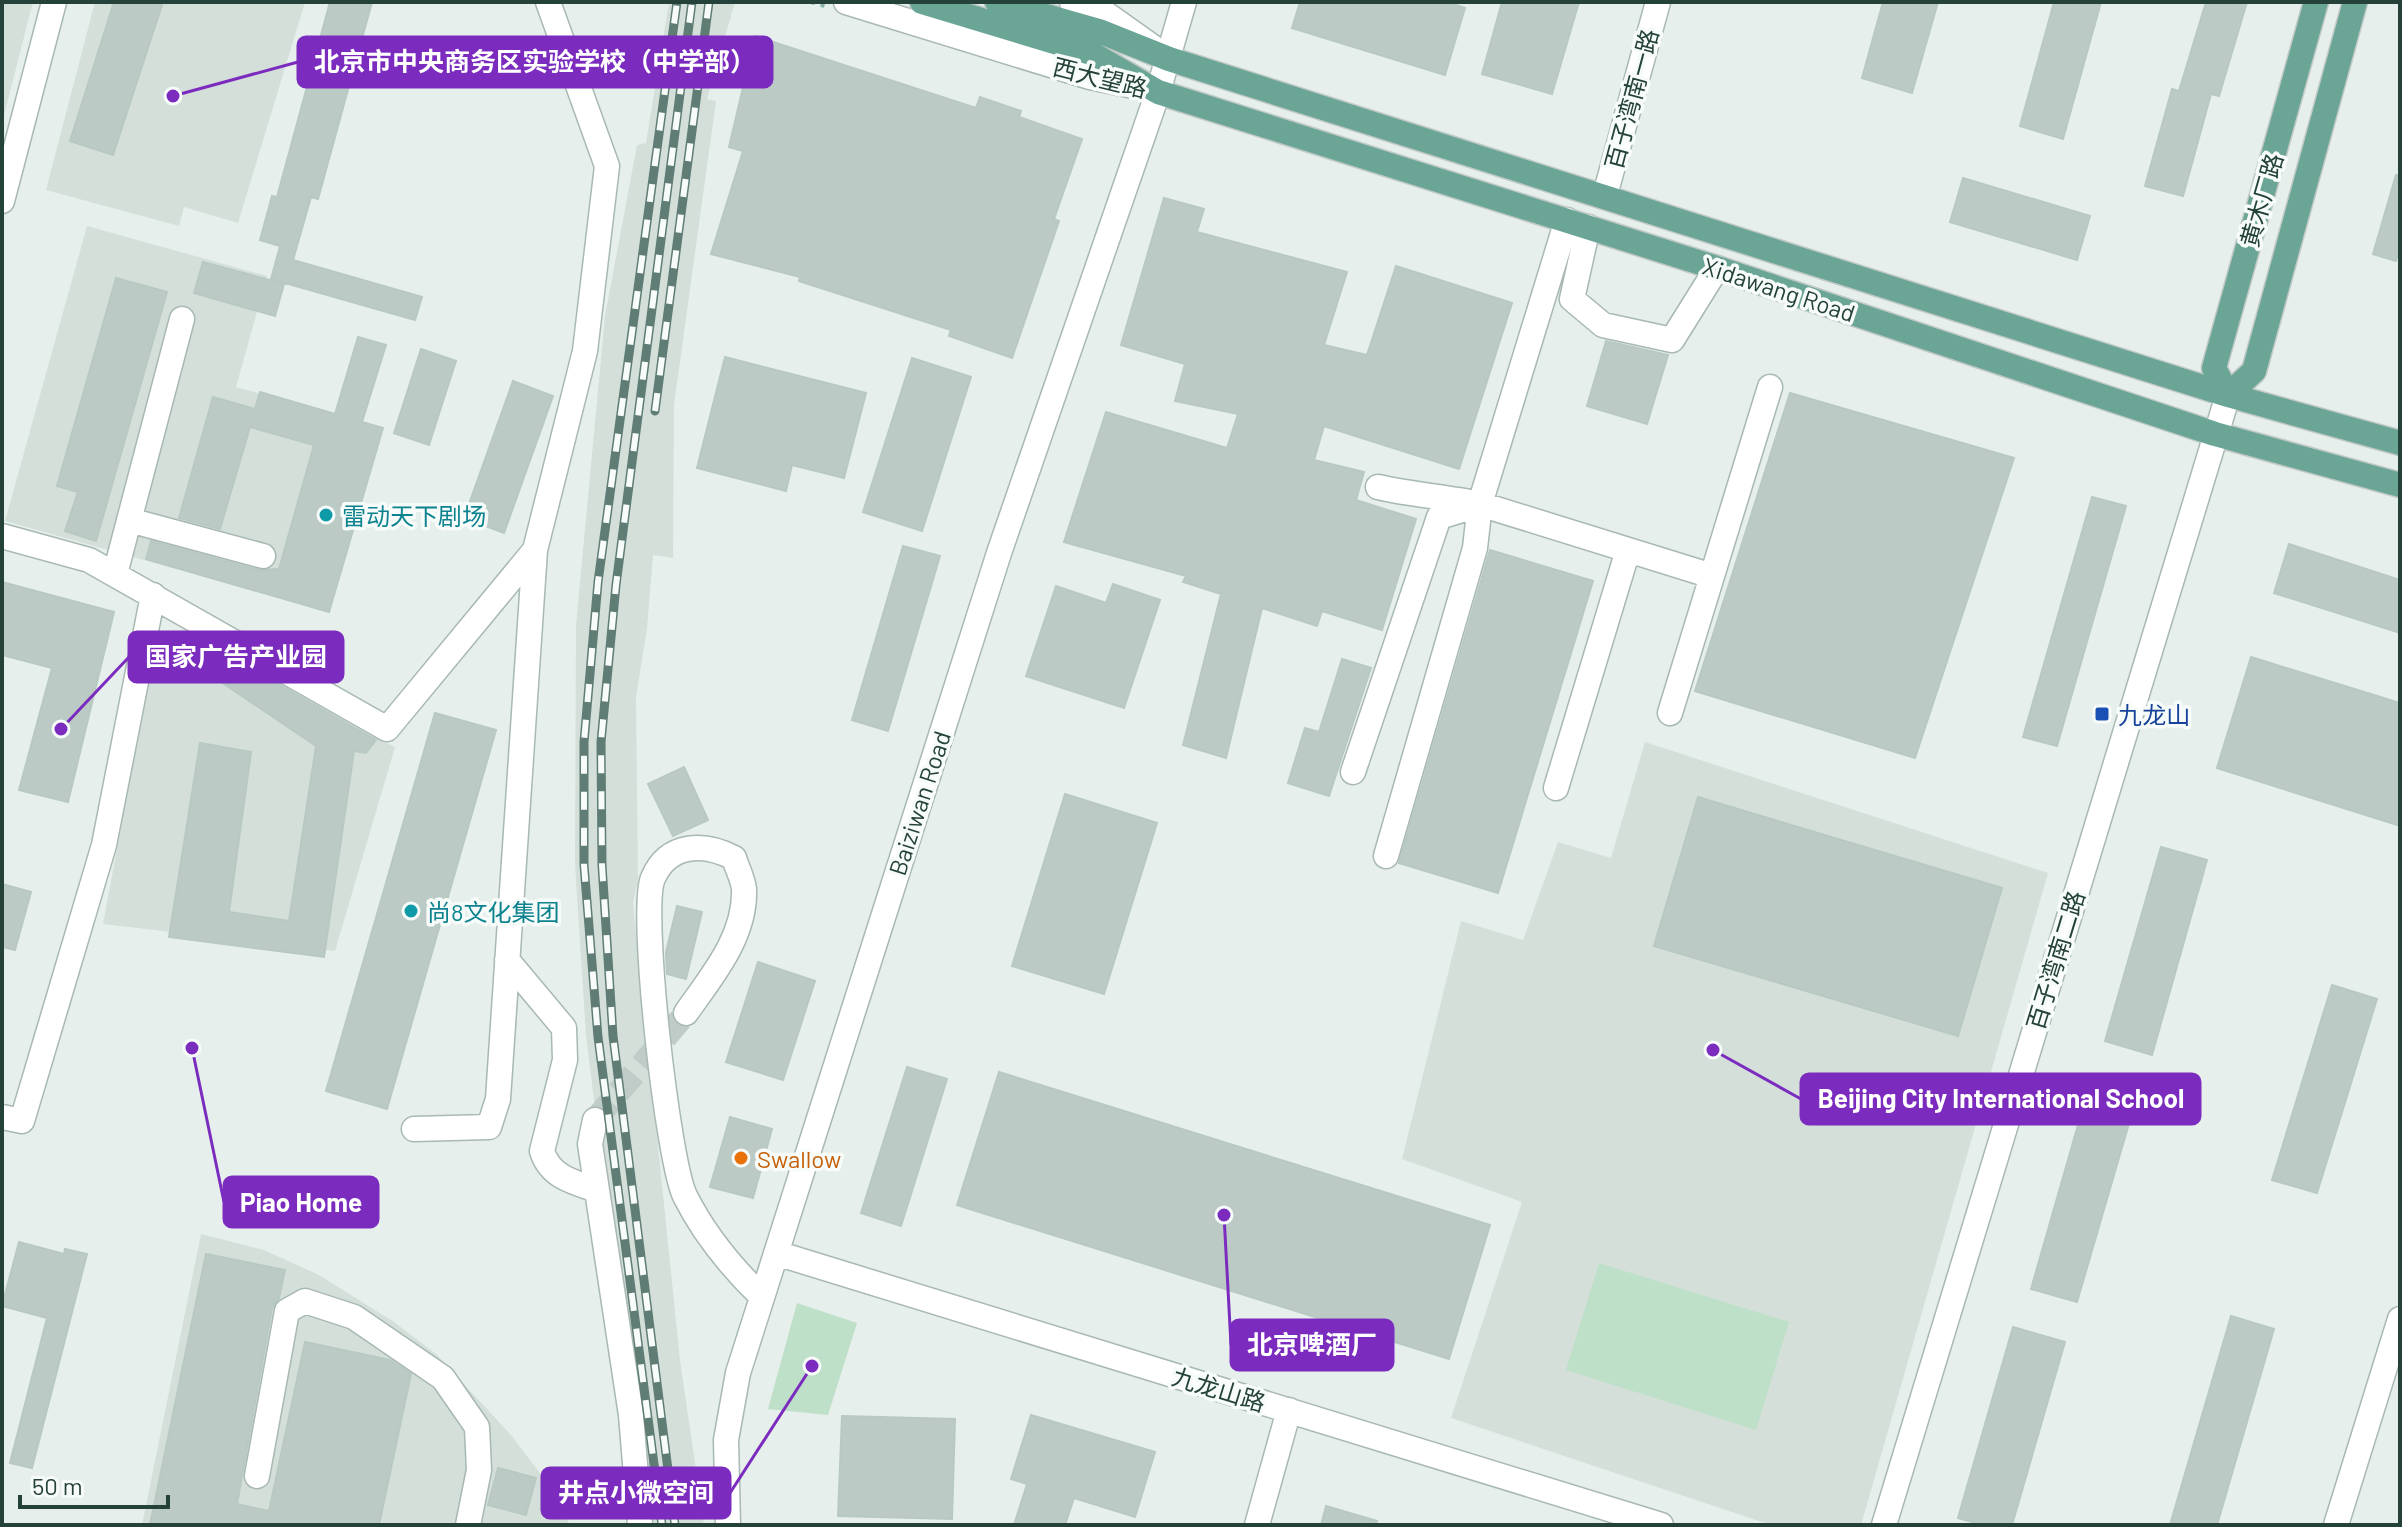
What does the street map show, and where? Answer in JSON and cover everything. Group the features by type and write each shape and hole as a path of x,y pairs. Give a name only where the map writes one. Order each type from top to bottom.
{"main road":[{"name":"西大望路","path":"922,2 1091,53 1158,92"},
{"name":"西大望路","path":"997,2 1099,31 1169,59"},
{"name":"黄木厂路","path":"2228,395 2214,368 2316,2"},
{"path":"2228,395 2254,371 2355,2"},
{"name":"Xidawang Road","path":"1169,59 2228,395 2400,443"},
{"name":"Xidawang Road","path":"1158,92 1717,268 2215,434 2400,485"}],"street":[{"path":"2,201 54,2"},
{"path":"414,1129 489,1127 498,1099 535,550 585,351 607,166 548,2"},
{"name":"西大望路","path":"846,2 1090,77 1158,92"},
{"name":"西大望路","path":"1072,2 1102,11 1169,59"},
{"path":"1169,59 1184,2"},
{"name":"百子湾南一路","path":"1605,195 1658,2"},
{"name":"Baiziwan Road","path":"728,1525 726,1440 738,1373 999,553 1169,59"},
{"path":"1578,224 1572,299 1603,325 1672,340 1717,268"},
{"path":"1386,856 1475,548 1480,504 1578,224"},
{"path":"115,574 182,319"},
{"path":"1670,713 1770,387"},
{"name":"百子湾南二路","path":"1884,1525 2228,395"},
{"path":"1378,487 1427,498 1446,497 1480,504 1712,576"},
{"path":"1353,772 1439,517 1480,504"},
{"path":"129,520 263,556"},
{"path":"2,536 89,560 387,729 535,550"},
{"path":"1556,788 1628,550"},
{"path":"2,1117 22,1121 104,845 153,595"},
{"path":"686,1013 729,950 740,917 744,887 734,858 716,848 687,847 667,857 652,879 646,917 670,1143 684,1194 729,1265 762,1297"},
{"path":"507,960 564,1028 565,1060 542,1151 546,1164 562,1179 597,1190"},
{"path":"595,1120 590,1144 631,1415 640,1525"},
{"name":"九龙山路","path":"776,1253 1661,1525"},
{"path":"257,1476 287,1311 305,1301 354,1317 443,1378 477,1427 479,1470 468,1525"},
{"path":"2336,1525 2400,1319"},
{"path":"1257,1525 1289,1410"}],"shaded area":[{"path":"2,2 33,2 2,123"},
{"path":"95,2 305,2 238,223 184,207 179,226 46,190"},
{"path":"669,2 735,2 707,99 716,101 674,405 673,558 653,555 647,629 636,697 638,880 633,903 680,1360 704,1525 646,1525 586,1035 575,864 576,625 605,316 637,145 646,143"},
{"path":"87,226 267,276 236,387 383,428 329,612 5,521"},
{"path":"157,634 395,747 335,951 103,924"},
{"path":"1645,742 2048,873 1861,1525 1771,1525 1451,1418 1522,1202 1402,1159 1461,921 1523,940 1558,842 1611,858"},
{"path":"201,1234 264,1250 319,1275 394,1322 436,1354 511,1435 546,1481 570,1525 142,1525"}],"green space":[{"path":"1599,1263 1789,1322 1756,1430 1566,1370"},
{"path":"797,1303 857,1323 828,1415 768,1409"}],"building":[{"path":"114,2 163,2 113,155 70,141"},
{"path":"330,2 372,2 318,199 311,197 293,260 422,297 415,320 271,279 280,246 260,240 272,196 277,197"},
{"path":"1300,2 1447,2 1465,8 1445,75 1292,28"},
{"path":"1502,2 1579,2 1552,94 1482,74"},
{"path":"1883,2 1938,2 1912,93 1862,78"},
{"path":"2054,2 2101,2 2063,139 2020,126"},
{"path":"2206,2 2247,2 2219,96 2211,94 2183,196 2145,186 2172,89 2179,91"},
{"path":"755,36 976,108 980,97 1021,111 1019,117 1082,139 1054,219 1059,221 1012,358 949,336 951,330 799,281 800,277 711,254 743,151 729,147"},
{"path":"2396,175 2400,176 2400,247 2396,261 2373,254"},
{"path":"1963,178 2090,216 2077,260 1950,222"},
{"path":"1164,198 1204,209 1197,232 1347,272 1324,345 1367,355 1396,266 1512,303 1459,469 1324,426 1314,460 1364,472 1356,500 1416,519 1382,630 1322,611 1317,626 1262,608 1226,758 1183,745 1221,594 1183,582 1186,576 1064,542 1106,412 1227,448 1238,414 1175,401 1185,364 1121,345"},
{"path":"203,262 284,284 275,316 194,293"},
{"path":"116,278 167,292 96,541 65,531 78,492 57,486"},
{"path":"358,337 386,345 362,422 383,428 329,612 146,559 151,541 259,570 279,569 314,445 250,427 220,529 179,518 213,397 255,409 260,392 335,414"},
{"path":"1606,341 1668,355 1647,424 1587,406"},
{"path":"421,349 456,361 429,445 394,433"},
{"path":"725,357 866,393 844,478 792,465 786,491 697,468"},
{"path":"912,358 971,377 922,531 863,512"},
{"path":"513,381 553,396 504,533 464,518"},
{"path":"1790,393 2014,458 1915,758 1695,691"},
{"path":"2092,497 2126,506 2057,746 2023,737"},
{"path":"2289,544 2400,580 2400,633 2274,593"},
{"path":"903,546 940,556 888,731 852,720"},
{"path":"1490,550 1593,581 1498,893 1399,863"},
{"path":"2,582 114,612 68,802 19,790 52,668 2,655"},
{"path":"1113,584 1160,600 1124,708 1026,676 1056,586 1106,603"},
{"path":"218,650 376,740 366,753 354,751 324,957 169,937 200,743 251,752 229,912 289,921 316,746 205,671"},
{"path":"2251,657 2400,703 2400,826 2217,768"},
{"path":"1342,659 1371,668 1329,796 1288,783 1305,728 1319,732"},
{"name":"尚8文化集团","path":"435,713 496,730 387,1109 326,1091"},
{"path":"684,767 708,820 673,836 648,784"},
{"path":"1065,794 1157,823 1104,994 1012,966"},
{"path":"1698,797 2002,888 1958,1036 1654,946"},
{"path":"2161,847 2207,860 2152,1055 2105,1041"},
{"path":"2,884 31,892 15,950 2,947"},
{"path":"677,906 702,912 686,979 667,974 666,952"},
{"path":"758,962 815,981 783,1080 726,1062"},
{"path":"2332,985 2377,999 2317,1193 2272,1180"},
{"path":"907,1067 947,1079 901,1226 861,1213"},
{"path":"999,1072 1490,1225 1449,1359 957,1205"},
{"path":"2092,1076 2139,1089 2077,1302 2031,1289"},
{"name":"Swallow","path":"730,1117 772,1129 753,1198 710,1187"},
{"path":"19,1242 64,1254 65,1249 87,1254 32,1468 10,1463 47,1318 2,1306"},
{"path":"206,1254 285,1270 279,1298 272,1308 237,1504 269,1511 305,1342 390,1360 411,1374 379,1525 150,1525"},
{"path":"2231,1316 2274,1329 2217,1525 2170,1525"},
{"path":"2013,1327 2065,1342 2012,1525 1983,1525 1958,1518"},
{"path":"1031,1415 1155,1452 1135,1517 1074,1498 1065,1525 1014,1525 1027,1484 1011,1479"},
{"path":"842,1416 955,1419 952,1519 838,1516"},
{"path":"498,1468 536,1478 526,1515 488,1505"},
{"path":"1326,1506 1377,1521 1376,1525 1321,1525"}],"tunnel":[{"path":"595,1120 686,1013"}],"railway":[{"path":"662,1525 598,1037 584,865 584,742 598,582 677,2"},
{"path":"675,1525 613,1036 602,865 601,742 616,585 692,2"},
{"path":"655,411 709,2"}],"place":[{"name":"北京市中央商务区实验学校（中学部）","path":"173,96"},
{"name":"雷动天下剧场","path":"326,515"},
{"name":"九龙山","path":"2102,714"},
{"name":"国家广告产业园","path":"61,729"},
{"name":"尚8文化集团","path":"411,911"},
{"name":"Piao Home","path":"192,1048"},
{"name":"Beijing City International School","path":"1713,1050"},
{"name":"Swallow","path":"741,1158"},
{"name":"北京啤酒厂","path":"1224,1215"},
{"name":"井点小微空间","path":"812,1366"}]}
